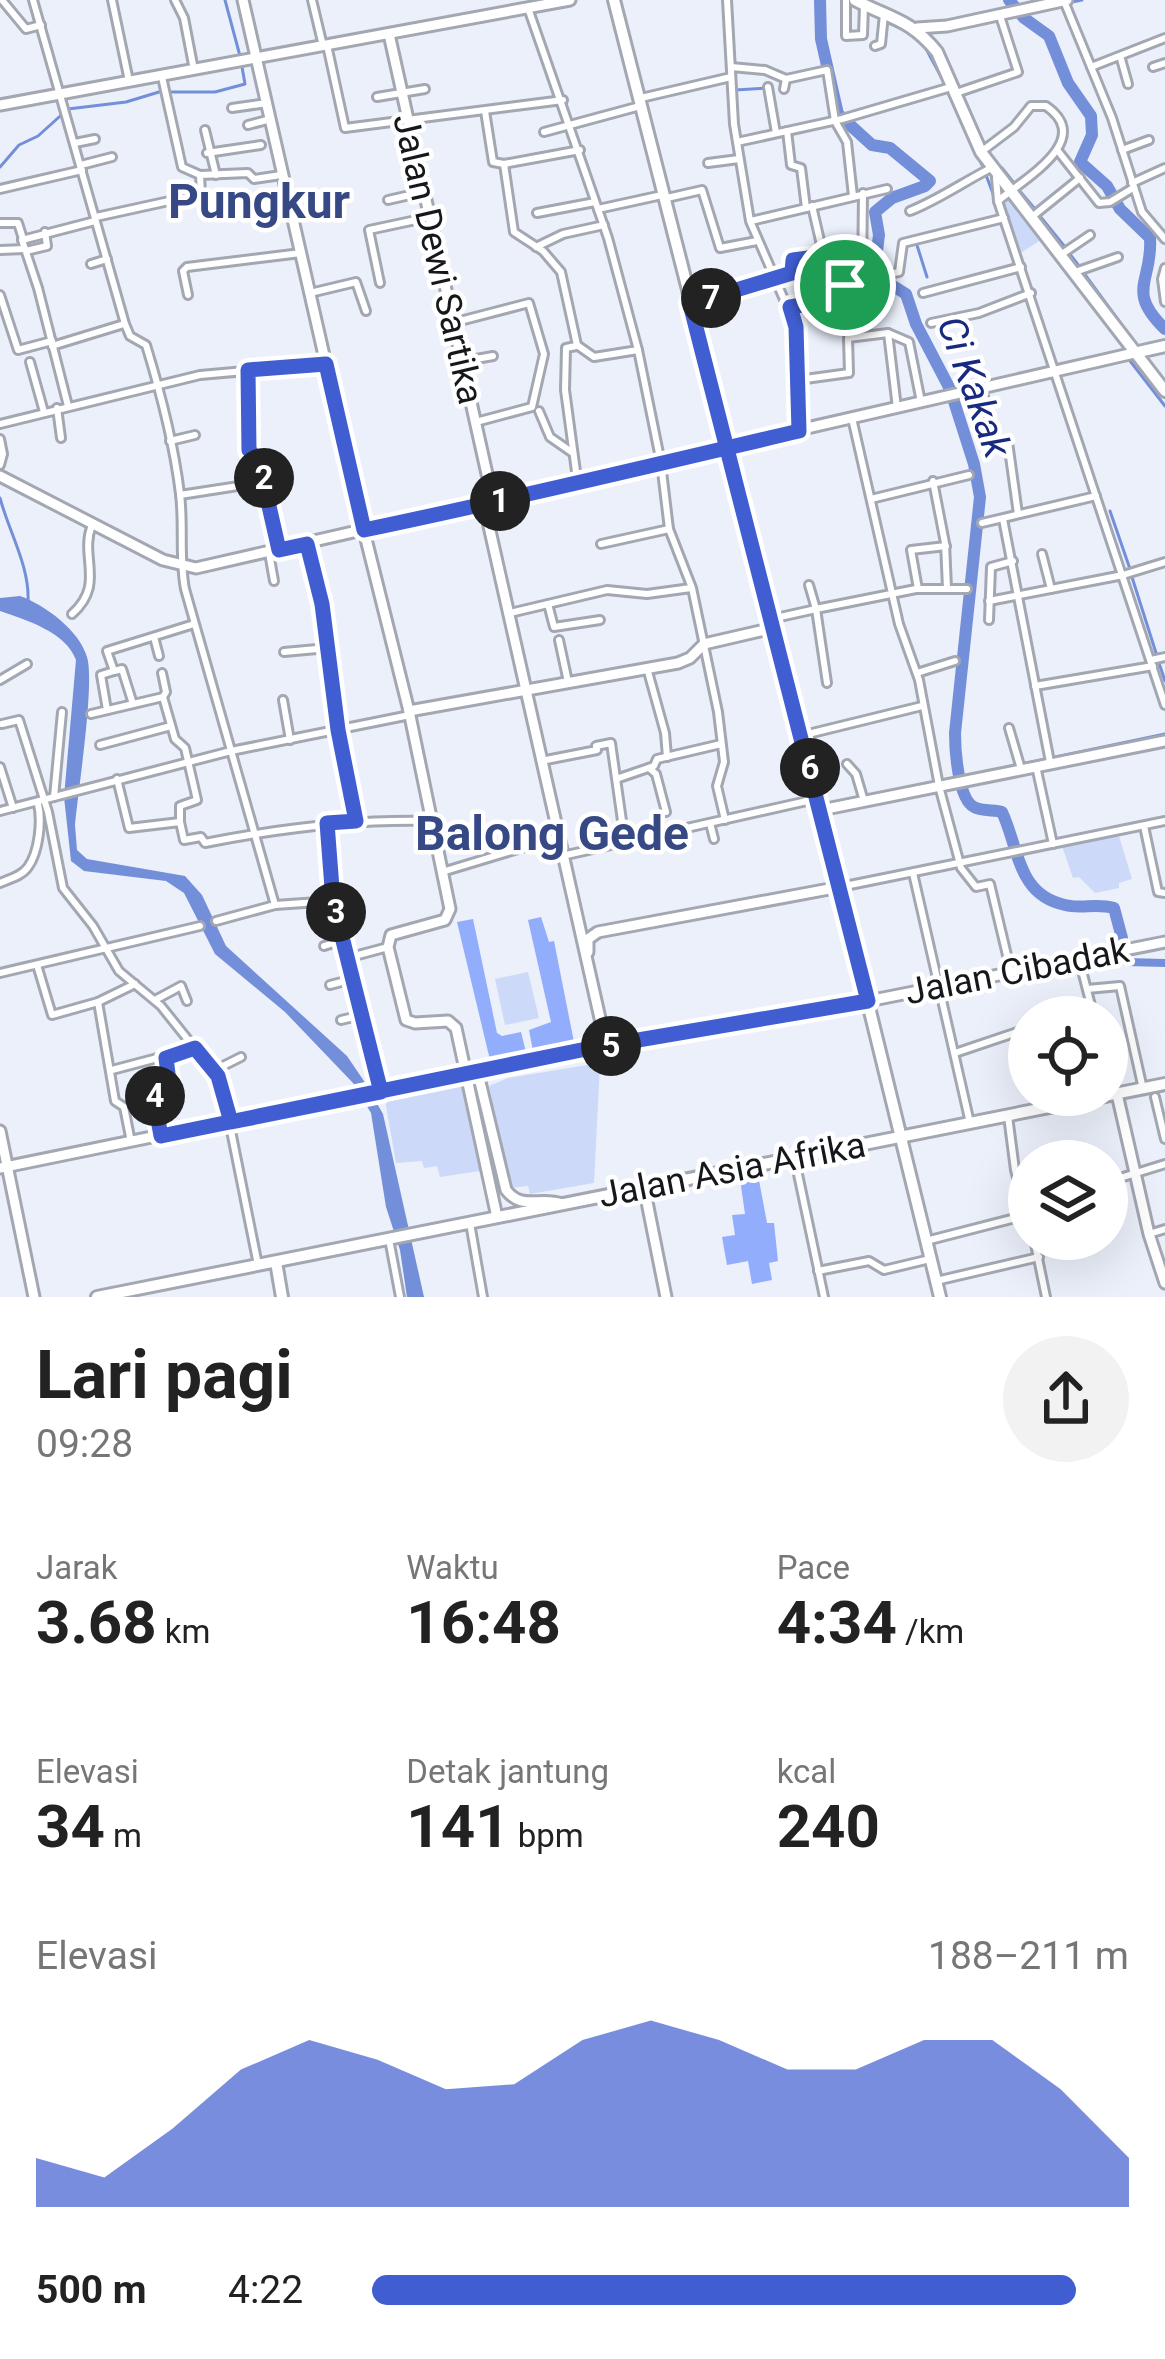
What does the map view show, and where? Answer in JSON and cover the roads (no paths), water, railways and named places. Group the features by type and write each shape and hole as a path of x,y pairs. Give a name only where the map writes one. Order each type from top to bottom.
{"main road":[{"path":"243,0 410,713 442,872 449,918 391,935 388,947 406,1020 453,1023 497,1217"},
{"path":"0,105 570,0"},
{"path":"614,0 725,448 820,804 940,1297"},
{"path":"862,3 917,28 947,26 1065,0"},
{"path":"937,52 947,26"},
{"path":"917,28 937,52 981,152 1064,253 1165,391"},
{"name":"Jalan Dewi Sartika","path":"389,34 405,120 465,361 490,486 484,504"},
{"path":"0,476 181,567 209,566 1165,346"},
{"path":"484,504 595,992"},
{"path":"410,713 690,658 704,644 772,623"},
{"path":"820,804 864,801 1020,765 1165,741"},
{"path":"578,925 593,929 839,883"},
{"path":"4,1167 599,1047 604,1036 587,944 598,932 839,883"},
{"name":"Jalan Cibadak","path":"868,1001 1165,942"},
{"name":"Jalan Asia Afrika","path":"483,1072 480,1082 506,1190 525,1204 548,1200 562,1204"},
{"name":"Jalan Asia Afrika","path":"1128,1092 1165,1084"},
{"name":"Jalan Asia Afrika","path":"97,1297 1008,1116"},
{"path":"1117,1116 1165,1283"},
{"path":"0,1131 34,1297"},
{"path":"644,1187 666,1297"},
{"path":"275,1262 282,1297"}],"street":[{"path":"2,0 26,29 40,25"},
{"path":"35,0 125,324 130,336 146,345 158,386 180,495 181,567 275,905"},
{"path":"112,0 128,82"},
{"path":"176,0 194,70"},
{"path":"312,0 345,128 563,100"},
{"path":"727,0 739,159 750,221 796,327 799,431"},
{"path":"1065,0 1142,212 1165,239"},
{"path":"862,3 863,35 846,36 862,3"},
{"path":"528,8 580,150 638,350 669,529 692,588 707,658 724,762 717,786 725,820"},
{"path":"737,142 1017,72 1002,12"},
{"path":"874,46 881,44 884,14"},
{"path":"1091,67 1165,38"},
{"path":"1121,58 1128,84"},
{"path":"1153,68 1165,63"},
{"path":"731,67 765,70 786,79 826,68 847,142 853,196"},
{"path":"162,75 182,167 200,175 248,172 254,179 283,175"},
{"path":"544,132 730,77"},
{"path":"784,89 786,79"},
{"path":"768,86 776,134"},
{"path":"376,98 424,89"},
{"path":"232,108 267,103"},
{"path":"981,152 1038,104 1056,112 1064,126 1058,152 998,200"},
{"path":"485,111 493,162 580,150"},
{"path":"248,124 271,119"},
{"path":"205,130 216,175"},
{"path":"787,131 791,165 801,168 821,245 836,243 849,300"},
{"path":"74,143 94,139"},
{"path":"1122,150 1149,140"},
{"path":"209,152 261,145"},
{"path":"1058,152 1099,203 1113,200 1165,168"},
{"path":"0,189 112,157"},
{"path":"708,163 739,159"},
{"path":"504,164 514,232 561,272 577,346"},
{"path":"910,211 995,169 998,200 1019,268 1126,574 1165,705"},
{"path":"200,175 203,200 229,197"},
{"path":"1033,216 1080,178"},
{"path":"750,221 887,189"},
{"path":"537,213 702,190 717,245 725,249 757,241"},
{"path":"388,200 423,192"},
{"path":"24,245 45,232 200,194"},
{"path":"863,194 867,279"},
{"path":"380,283 369,230 430,218"},
{"path":"790,308 826,301 827,288 901,271 903,243 1004,218"},
{"path":"1154,226 1165,221"},
{"path":"0,224 17,222 68,406"},
{"path":"536,247 563,234 604,225"},
{"path":"0,250 47,246 45,232"},
{"path":"1064,253 1090,235"},
{"path":"188,295 183,271 187,267 301,253"},
{"path":"690,304 776,281 792,273 793,260 839,254"},
{"path":"1076,272 1118,257"},
{"path":"91,263 107,259"},
{"path":"923,293 1019,268"},
{"path":"1164,271 1165,302"},
{"path":"310,293 356,282 366,311"},
{"path":"931,323 979,313 1031,292"},
{"path":"0,295 4,327 21,351 125,324"},
{"path":"610,300 623,296"},
{"path":"456,322 530,303 544,354 532,407 475,423"},
{"path":"798,381 849,373 848,338 888,335 909,342 921,401"},
{"path":"888,335 897,408"},
{"path":"578,483 565,390 566,348 577,346 594,357 638,350"},
{"path":"465,361 493,356"},
{"path":"30,362 44,412"},
{"path":"0,424 200,375 326,364"},
{"path":"248,370 249,450 258,459 264,482 274,581"},
{"path":"981,388 995,440 1008,442 1018,514"},
{"path":"57,409 61,438"},
{"path":"539,411 550,437 573,453"},
{"path":"852,418 960,864 976,887 990,884 1011,972"},
{"path":"170,441 195,435"},
{"path":"0,439 0,465"},
{"path":"872,499 969,475"},
{"path":"180,495 264,482"},
{"path":"933,482 946,546 947,587"},
{"path":"982,523 1096,496"},
{"path":"1003,519 1049,760"},
{"path":"72,614 89,592 92,559 86,540 93,525"},
{"path":"601,544 669,529"},
{"path":"307,544 356,821"},
{"path":"918,589 911,550 946,546"},
{"path":"1042,554 1051,589"},
{"path":"988,620 991,567 1013,561"},
{"path":"988,601 1165,562"},
{"path":"809,585 827,683"},
{"path":"507,614 607,590 647,594 692,588"},
{"path":"772,623 893,593 967,589"},
{"path":"548,604 554,627 600,620"},
{"path":"114,670 107,651 194,624"},
{"path":"153,635 159,656"},
{"path":"559,640 568,682"},
{"path":"284,652 328,648"},
{"path":"1035,686 1165,657"},
{"path":"690,658 707,658"},
{"path":"917,673 955,662"},
{"path":"0,680 27,664"},
{"path":"647,668 664,726 667,757"},
{"path":"107,710 101,675 114,670 122,669 133,704"},
{"path":"162,673 163,697 177,742 185,748 197,800 180,806 184,840 201,837 204,843 254,832 389,818 430,821"},
{"path":"91,714 163,697"},
{"path":"283,700 290,740"},
{"path":"801,736 922,706"},
{"path":"0,883 23,872 31,862 49,798 62,712"},
{"path":"0,811 116,778 410,713"},
{"path":"2,722 19,721 49,798 63,888 119,971 154,1000 218,1076 258,1265"},
{"path":"100,745 171,726"},
{"path":"1009,728 1020,765"},
{"path":"541,761 611,743 625,842"},
{"path":"619,778 649,768 656,759 721,744"},
{"path":"847,764 856,774 864,801"},
{"path":"1036,766 1053,844"},
{"path":"0,767 13,808"},
{"path":"649,768 656,774 666,812"},
{"path":"116,778 129,828 180,822"},
{"path":"562,856 820,804"},
{"path":"839,883 913,873 1165,821"},
{"path":"327,823 333,901 378,1092"},
{"path":"710,823 713,839"},
{"path":"1144,826 1158,892 1165,893"},
{"path":"442,872 558,837"},
{"path":"913,873 970,1123"},
{"path":"217,922 275,905 333,901"},
{"path":"0,973 200,926"},
{"path":"324,946 343,940"},
{"path":"347,958 388,947"},
{"path":"1079,959 1089,996"},
{"path":"37,964 52,1016 135,984"},
{"path":"330,985 352,979"},
{"path":"154,1000 181,986 187,1001"},
{"path":"1087,989 1120,986 1143,1089"},
{"path":"599,1047 868,1001"},
{"path":"98,1002 115,1101 124,1107 131,1142"},
{"path":"341,1020 362,1015"},
{"path":"956,1053 1008,1035"},
{"path":"112,1070 195,1048"},
{"path":"131,1101 170,1089 166,1058"},
{"path":"220,1067 241,1058"},
{"path":"155,1096 161,1136"},
{"path":"1155,1097 1165,1139"},
{"path":"1008,1116 1011,1140"},
{"path":"795,1157 824,1297"},
{"path":"1128,1176 1165,1164"},
{"path":"926,1241 1008,1217"},
{"path":"470,1223 483,1297"},
{"path":"1149,1234 1165,1229"},
{"path":"389,1239 400,1297"},
{"path":"818,1271 866,1262 884,1270 931,1259"},
{"path":"936,1281 1026,1260"},
{"path":"1032,1297 1046,1295 1040,1260"}],"waterway":[{"path":"225,0 240,56"},
{"name":"Ci Kakak","path":"820,0 821,39 838,114 872,145 890,148 930,181 892,198 875,212 879,235 874,274 906,294 950,389 980,497 955,733 961,784 974,807 1002,812 1022,868 1037,891 1065,905 1114,908 1122,938"},
{"path":"1009,0 1049,36 1068,83 1091,116 1092,135 1080,162 1107,186 1120,209 1150,238 1143,295 1165,329"},
{"path":"1067,3 1082,0"},
{"path":"884,21 908,31"},
{"path":"924,45 945,84"},
{"path":"0,167 19,145 38,136 68,109 126,102 159,92 215,92 245,84 242,67"},
{"path":"554,74 571,121"},
{"path":"735,90 767,88"},
{"path":"947,90 983,167"},
{"path":"573,126 584,160"},
{"path":"1002,168 1014,183"},
{"path":"286,169 314,288"},
{"path":"986,175 995,199"},
{"path":"1018,189 1035,209"},
{"path":"1039,215 1065,247"},
{"path":"916,242 927,277"},
{"path":"1069,253 1079,266"},
{"path":"1083,272 1138,347"},
{"path":"315,293 368,528"},
{"path":"1127,357 1165,406"},
{"path":"732,450 751,445"},
{"path":"491,509 627,474"},
{"path":"0,498 22,563 28,602"},
{"path":"1110,511 1130,569"},
{"path":"1131,574 1157,656"},
{"path":"1158,660 1165,681"},
{"path":"960,777 1165,734"},
{"name":"Ci Kakak","path":"1126,962 1165,963"}],"district":[{"name":"Pungkur","path":"259,201"},
{"name":"Balong Gede","path":"552,833"}]}
